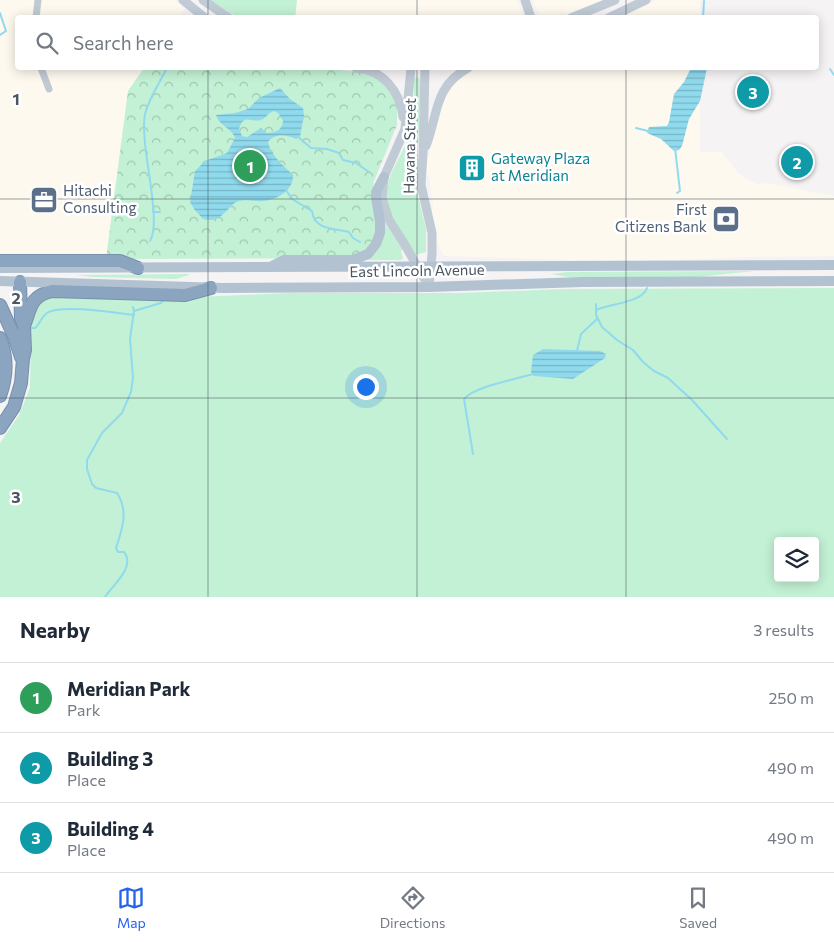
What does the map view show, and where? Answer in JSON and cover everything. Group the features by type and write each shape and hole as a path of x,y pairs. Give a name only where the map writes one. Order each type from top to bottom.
{"highway":[{"path":"0,260 120,261 138,268"},
{"path":"20,282 21,318 24,326"},
{"path":"0,428 12,412 20,390 25,350 24,326 28,311 32,303 43,294 52,291 185,295 210,288"},
{"path":"0,305 23,359"},
{"path":"0,338 6,367 0,396"}],"main road":[{"path":"183,0 201,15"},
{"path":"203,0 225,15"},
{"path":"578,15 615,0"},
{"path":"614,15 646,0"},
{"path":"364,70 376,73 393,87 402,106 405,129"},
{"name":"Havana Street","path":"411,70 405,129 384,178 382,193 386,213 429,287"},
{"name":"Havana Street","path":"425,70 421,185 432,233 429,287"},
{"path":"423,154 432,131 441,93 452,78 465,70"},
{"path":"269,268 284,260 353,260 368,254 376,244 380,233 376,192 384,178"},
{"name":"East Lincoln Avenue","path":"0,268 834,265"},
{"name":"East Lincoln Avenue","path":"0,281 210,288 429,287 561,282 834,282"}],"street":[{"path":"36,15 38,0"},
{"path":"525,0 530,15"},
{"path":"42,70 49,89"}],"shaded area":[{"path":"0,0 175,0 185,9 180,15 15,15 15,70 143,70 128,91 106,259 0,255"},
{"path":"297,0 517,0 522,15 295,15"},
{"path":"533,0 605,0 565,15 562,12 558,15 539,15"},
{"path":"655,0 700,0 700,15 628,15"},
{"path":"477,70 700,70 700,152 722,152 738,173 760,185 761,182 834,196 834,256 684,260 568,260 446,256 438,245 432,211 429,176 426,175 427,159 444,97 455,82 466,73"}],"green space":[{"path":"210,0 297,0 295,15 234,15"},
{"path":"143,70 339,70 361,72 376,78 391,93 397,106 397,125 374,181 372,192 377,229 370,248 351,258 106,259 128,91"},
{"path":"417,77 420,79 421,87 416,188 426,229 426,252 415,255 389,212 386,195 390,176 413,126 414,79"},
{"path":"385,223 403,249 401,251 403,258 401,260 367,260"},
{"path":"754,271 697,277 568,277 551,274 567,272"},
{"path":"189,274 176,279 76,275"},
{"path":"834,288 834,597 0,597 0,443 19,415 30,388 31,339 28,323 41,301 54,296 195,297 290,293 460,293 563,289"}],"water":[{"path":"690,70 707,70 700,101 689,119 682,146 679,150 674,151 661,139 647,133 649,127 667,126 674,94 684,82"},
{"path":"280,88 290,99 303,108 304,115 300,137 296,139 278,136 268,142 274,156 293,175 291,185 288,190 274,199 239,201 220,217 210,220 203,219 190,202 195,171 205,161 227,153 235,138 216,115 235,113 248,109 259,98","holes":["274,111 283,120 282,126 278,130 267,133 261,128 247,137 242,136 239,129 243,121 256,121"]},
{"path":"543,349 600,351 606,354 605,358 573,379 534,376 531,372 533,355"}],"waterway":[{"path":"703,15 704,1"},
{"path":"0,13 6,31 0,35"},
{"path":"830,69 834,75"},
{"path":"150,241 154,217 145,144 145,114 166,70"},
{"path":"636,128 648,131"},
{"path":"297,136 311,148 327,149 339,153 343,160 356,163 369,172"},
{"path":"675,148 680,191 677,193"},
{"path":"286,190 292,199 312,211 316,222 320,225 349,232 353,238 360,242"},
{"path":"153,212 160,212"},
{"path":"596,310 639,297 647,288"},
{"path":"134,311 161,303 163,300"},
{"path":"596,304 596,315 602,327 617,340 633,350 654,371 668,378 692,400 727,439"},
{"path":"105,597 122,576 127,564 124,552 118,552 116,548 124,514 121,500 117,493 96,488 92,484 87,469 87,460 102,433 122,413 131,392 133,378 130,339 133,307"},
{"path":"29,328 35,328 47,313 54,310 76,309 134,315"},
{"path":"577,351 581,334 597,319"},
{"path":"473,454 464,399 485,387 533,374"}],"place":[{"name":"Building 4","path":"753,92"},
{"name":"Building 3","path":"797,162"},
{"name":"Meridian Park","path":"250,166"},
{"name":"Gateway Plaza at Meridian","path":"472,168"},
{"name":"Hitachi Consulting","path":"44,200"},
{"name":"First Citizens Bank","path":"726,219"}]}
